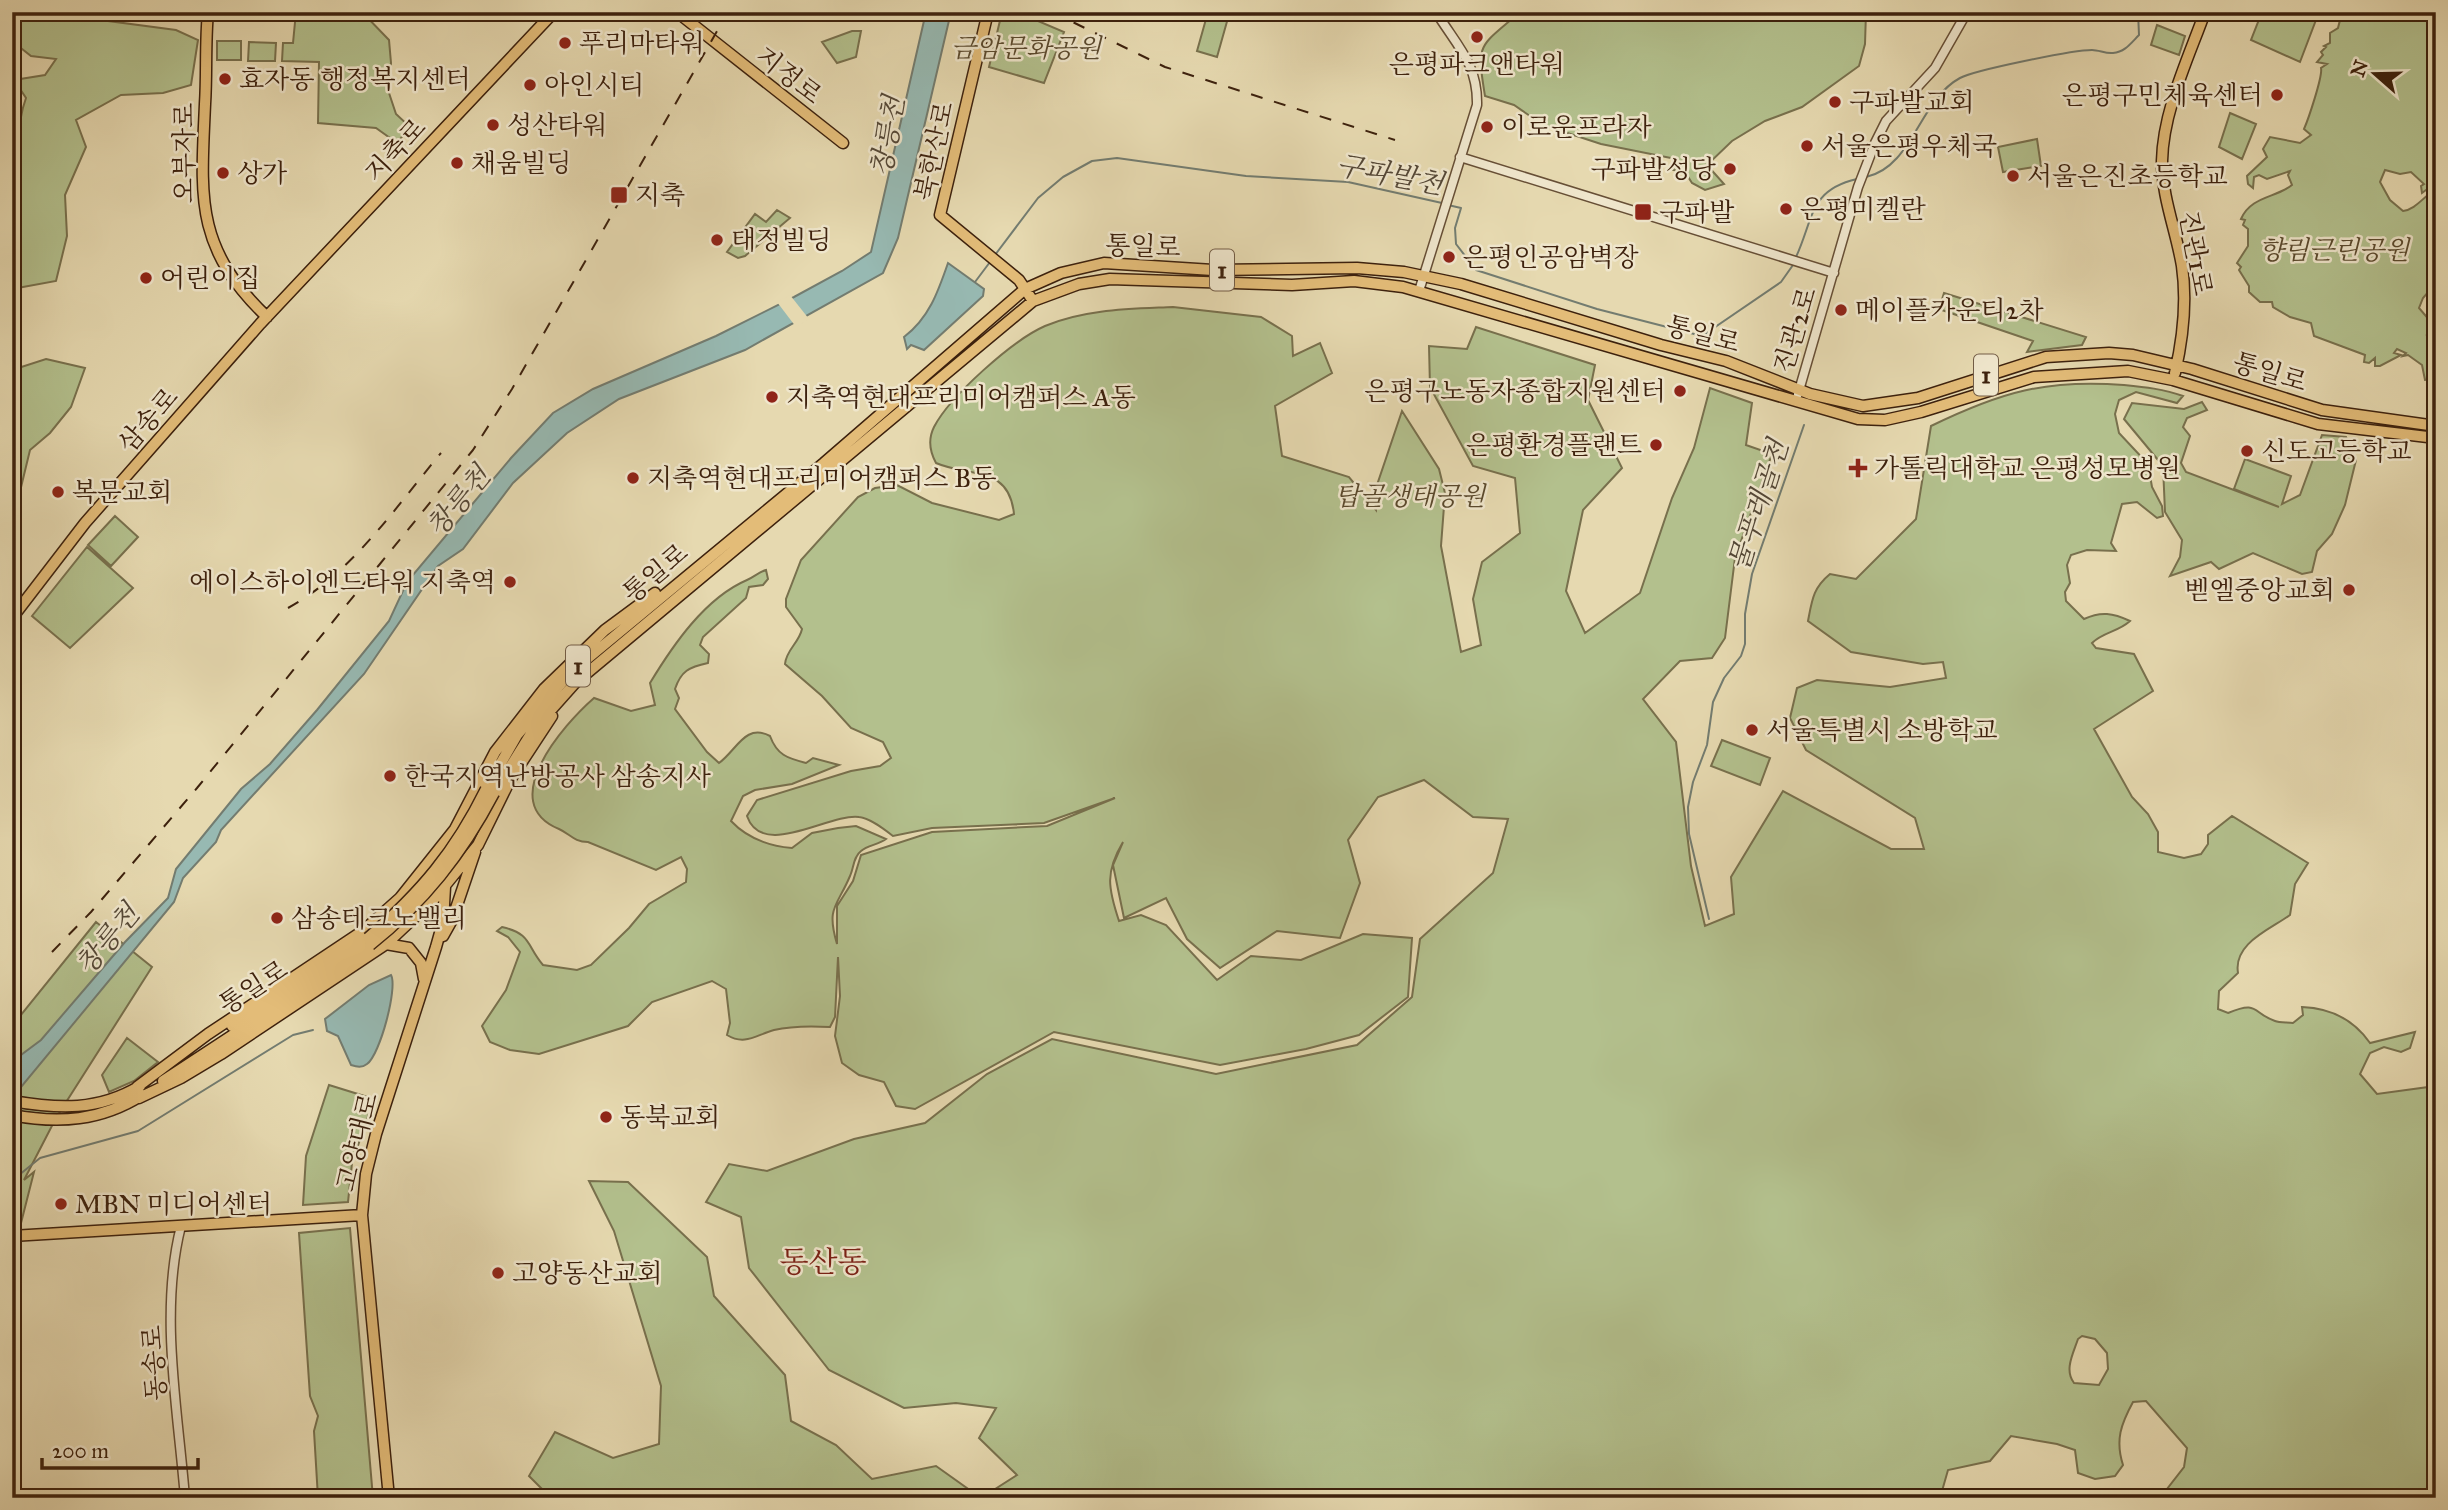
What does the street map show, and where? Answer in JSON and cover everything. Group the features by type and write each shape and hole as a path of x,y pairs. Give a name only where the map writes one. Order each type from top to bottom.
{"main road":[{"name":"오부자로","path":"208,12 203,162 206,222 228,273 241,292 267,317"},
{"name":"지축로","path":"267,317 554,12"},
{"name":"지정로","path":"677,12 843,143"},
{"name":"북한산로","path":"988,12 940,215 1019,280 1033,301"},
{"name":"진관1로","path":"2173,380 2184,293 2182,266 2164,193 2162,159 2167,123 2205,12"},
{"name":"통일로","path":"369,941 414,897 447,858 508,749 541,705 570,673 696,566 824,463 1025,289 1061,273 1104,263 1213,270 1357,268 1423,275 1726,361 1797,395 1858,419 1885,420 1921,412 2017,380 2051,374 2128,371 2173,380 2318,424 2436,438"},
{"name":"통일로","path":"12,1115 40,1120 88,1118 138,1093 369,941 419,902 445,874 472,834 522,745 548,711 576,683 1033,301 1079,284 1110,279 1292,285 1354,281 1419,291 1797,395 1878,406 1918,398 2046,357 2109,353 2133,355 2176,368 2192,369 2322,410 2436,426"},
{"name":"삼송로","path":"12,618 102,503 267,317"},
{"path":"138,1093 208,1034 363,930 400,898 426,868 462,817 495,752 544,688 605,630 696,566"},
{"path":"138,1093 181,1079 386,944 445,887 478,845 489,828 510,780 552,716 577,690 670,611 702,577"},
{"path":"462,817 470,830 478,832 489,828"},
{"path":"436,947 452,920 478,845"},
{"path":"426,868 445,887"},
{"name":"고양대로","path":"388,1498 362,1215 366,1174 373,1145 443,922 445,887"},
{"path":"386,944 409,948 421,963 425,979"},
{"name":"통일로","path":"12,1101 46,1107 74,1108 138,1093"},
{"path":"12,1236 362,1215"}],"street":[{"path":"1419,291 1477,106 1476,74 1436,12"},
{"name":"진관2로","path":"1797,395 1858,187 1883,126 1935,68 1967,12"},
{"name":"진관2로","path":"1460,157 1834,273"},
{"name":"동송로","path":"181,1226 172,1269 171,1313 185,1498"},
{"path":"12,1441 16,1498"}],"green space":[{"path":"12,12 101,12 101,20 176,30 198,40 191,85 163,93 121,95 76,120 86,147 65,195 67,236 56,281 12,289 12,161 17,159 20,122 26,98 14,80 45,75 56,59 31,56 12,41"},
{"path":"296,12 362,12 389,40 391,63 388,90 396,114 410,127 397,143 376,128 318,123 319,62 282,61 283,43 293,43"},
{"name":"금암문화공원","path":"1002,12 1017,12 1064,32 1044,83 989,67"},
{"path":"1208,12 1228,18 1217,57 1197,51"},
{"path":"1520,12 1866,12 1865,44 1859,66 1802,107 1765,121 1732,141 1707,165 1724,184 1705,190 1692,183 1685,172 1673,170 1676,159 1601,144 1543,125 1514,105 1485,96 1481,65 1484,47"},
{"path":"2262,12 2319,12 2300,62 2251,40"},
{"name":"향림근린공원","path":"2342,12 2433,12 2430,17 2436,28 2436,188 2430,187 2422,193 2421,186 2424,184 2411,172 2400,174 2385,170 2380,182 2390,200 2403,211 2412,208 2436,190 2436,283 2423,298 2419,308 2431,322 2435,322 2434,333 2428,335 2436,338 2436,379 2425,380 2422,365 2408,355 2403,356 2406,353 2397,349 2394,353 2401,355 2375,366 2375,358 2369,363 2364,362 2365,355 2314,336 2311,323 2290,317 2273,307 2272,302 2260,302 2249,292 2249,286 2237,263 2248,246 2248,229 2243,225 2245,220 2241,219 2245,211 2292,185 2288,175 2290,171 2267,179 2259,175 2254,177 2253,188 2248,184 2247,176 2267,157 2263,149 2270,137 2300,143 2311,135 2304,129 2318,88 2321,68 2327,64 2317,62 2323,55 2321,52 2326,47 2324,46 2330,43 2330,33 2338,28"},
{"path":"2157,25 2185,36 2179,55 2151,45"},
{"path":"852,31 861,31 856,57 837,63 822,42"},
{"path":"217,41 241,41 241,60 217,60"},
{"path":"249,42 276,43 275,61 248,61"},
{"path":"2230,113 2256,124 2242,159 2219,147"},
{"path":"2037,139 2041,166 2003,172 1998,147"},
{"path":"777,210 790,218 745,256 738,258 727,252 755,214 766,222"},
{"path":"1944,293 2086,337 2082,345 2027,352 2033,341 1939,309"},
{"name":"탑골생태공원","path":"1173,307 1261,317 1292,336 1293,356 1320,343 1332,373 1275,406 1282,456 1349,477 1376,510 1377,485 1402,411 1439,469 1445,493 1441,546 1461,652 1481,645 1473,599 1482,562 1520,533 1515,478 1473,466 1430,387 1429,346 1467,349 1476,327 1595,365 1588,400 1622,468 1583,510 1566,591 1585,633 1640,593 1672,498 1694,448 1710,388 1752,403 1746,445 1772,454 1735,558 1725,638 1712,658 1680,661 1643,699 1676,742 1691,866 1705,926 1734,914 1731,877 1783,791 1891,849 1924,849 1915,818 1806,750 1790,718 1797,688 1817,680 1890,687 1946,678 1943,662 1923,664 1851,652 1808,621 1814,595 1824,579 1830,574 1856,579 1916,519 1931,426 1980,404 2047,386 2124,385 2183,396 2177,403 2136,392 2119,400 2115,414 2119,433 2148,464 2152,487 2162,506 2163,516 2157,518 2137,502 2122,504 2111,543 2116,551 2087,550 2071,555 2067,565 2070,583 2065,592 2066,601 2084,619 2107,614 2130,621 2092,643 2096,648 2134,654 2153,691 2094,729 2132,797 2148,814 2158,832 2158,852 2184,858 2201,854 2208,844 2208,835 2232,816 2308,863 2295,884 2290,915 2247,945 2238,962 2238,973 2219,991 2218,1009 2228,1013 2250,1008 2275,1021 2293,1023 2303,1015 2302,1007 2322,1010 2349,1022 2370,1043 2415,1032 2410,1048 2401,1052 2384,1047 2370,1053 2360,1074 2377,1094 2436,1086 2436,1498 2160,1498 2184,1467 2187,1448 2146,1401 2133,1402 2125,1418 2119,1440 2123,1465 2115,1476 2095,1479 2078,1473 2075,1450 2011,1436 1990,1461 1948,1470 1940,1498 981,1498 1017,1475 979,1438 996,1408 956,1403 904,1408 829,1370 749,1268 741,1217 706,1202 729,1164 767,1171 854,1139 925,1123 987,1074 1052,1039 1216,1074 1357,1045 1412,997 1420,939 1493,873 1508,819 1473,817 1424,780 1378,797 1348,840 1360,883 1340,938 1277,931 1220,968 1187,939 1166,898 1124,918 1113,865 1123,842 1113,862 1110,880 1112,899 1119,921 1141,915 1166,925 1217,980 1251,956 1301,960 1363,934 1412,938 1408,997 1359,1035 1306,1049 1220,1065 1054,1032 915,1109 896,1106 884,1082 859,1075 842,1063 835,1036 840,996 838,957 835,1017 830,1027 788,1028 745,1040 733,1038 727,1035 730,1023 726,989 712,981 652,1002 628,1026 539,1054 510,1050 490,1042 482,1026 506,990 520,952 508,937 497,931 502,927 519,933 543,965 577,970 591,965 649,904 686,882 687,869 681,857 656,870 576,839 541,817 533,801 534,783 541,764 566,726 594,698 631,711 655,705 650,683 691,624 717,598 766,570 768,579 763,585 749,587 746,598 703,637 700,645 709,654 708,663 691,668 680,678 675,689 679,698 675,709 707,752 719,763 748,735 761,733 770,736 779,752 788,757 806,763 813,758 839,765 792,784 755,790 743,796 731,821 759,840 792,848 812,833 856,826 886,839 864,849 856,856 834,908 833,922 837,944 837,906 853,881 861,855 932,832 1047,826 1115,798 1044,823 932,828 893,836 859,817 831,821 781,835 767,834 755,829 747,816 757,800 851,771 880,766 891,758 883,742 851,728 822,696 785,664 802,629 786,607 786,599 801,560 858,497 875,488 897,485 932,503 999,520 1014,514 1011,498 1005,487 996,480 936,463 930,445 934,427 968,385 1016,343 1060,320 1108,311","holes":["2082,1336 2095,1339 2107,1353 2108,1369 2099,1385 2074,1383 2070,1367 2078,1339"]},
{"path":"46,359 85,368 71,407 50,433 30,450 16,508 12,507 12,370"},
{"path":"2202,402 2207,410 2187,418 2183,427 2190,436 2181,463 2186,472 2279,507 2234,489 2245,459 2291,476 2282,504 2300,495 2322,435 2346,437 2356,460 2345,505 2332,534 2317,551 2312,572 2302,574 2253,553 2219,569 2211,562 2170,576 2180,557 2182,540 2165,512 2163,466 2124,419 2132,403 2184,409"},
{"path":"115,516 138,537 111,566 88,545"},
{"path":"87,547 133,588 70,648 32,616"},
{"path":"1722,740 1770,758 1760,785 1711,766"},
{"path":"96,922 152,967 56,1118 24,1180 34,1172 21,1223 12,1224 12,1026"},
{"path":"127,1038 158,1062 134,1081 109,1092 102,1075"},
{"path":"329,1085 374,1099 352,1163 348,1202 303,1205 306,1156"},
{"path":"589,1181 628,1182 707,1257 714,1296 785,1375 791,1421 836,1445 872,1479 936,1466 981,1498 551,1498 529,1476 555,1432 613,1458 659,1444 661,1386 614,1231"},
{"path":"350,1228 373,1498 318,1498 314,1431 318,1416 310,1396 299,1233"}],"water":[{"path":"926,12 951,12 898,238 883,273 745,350 619,399 567,433 513,483 463,549 438,566 364,674 221,830 216,842 183,878 174,902 12,1098 12,1068 21,1055 41,1040 125,942 168,898 176,869 241,789 270,764 317,710 389,621 407,582 511,458 553,413 593,389 716,336 794,297 871,252"},
{"path":"948,263 984,289 983,296 924,350 911,345 907,349 904,337 926,313"},
{"path":"391,975 393,982 390,1006 377,1048 365,1065 351,1065 338,1036 327,1031 325,1019 369,985"}],"pier":[{"path":"790,295 809,319 796,327 777,302"}],"waterway":[{"name":"구파발천","path":"1866,177 1882,171 1895,160 1935,101 1946,88 1960,78 2065,53 2121,51 2139,35 2138,12"},
{"name":"구파발천","path":"995,255 1038,198 1063,177 1092,161 1117,158 1246,176 1348,182 1442,203"},
{"name":"구파발천","path":"1796,257 1821,198 1841,184 1857,179"},
{"name":"구파발천","path":"1448,205 1461,208 1455,228 1456,244 1476,270 1597,309 1702,336 1781,282 1793,265"},
{"name":"구파발천","path":"975,282 990,262"},
{"name":"물푸레골천","path":"1709,919 1689,834 1688,807 1693,782 1707,745 1713,702 1724,678 1741,656 1745,644 1745,614 1752,574 1804,425"},
{"path":"12,1185 19,1175 40,1158 138,1131 293,1035 313,1030"}],"railway":[{"path":"52,952 91,912 197,788 473,450 512,389 728,12"},
{"path":"1052,12 1165,67 1395,140"},
{"path":"288,608 311,594 352,558 441,453"}],"place":[{"name":"은평파크앤타워","path":"1477,37"},
{"name":"푸리마타워","path":"565,43"},
{"name":"효자동 행정복지센터","path":"225,79"},
{"name":"아인시티","path":"530,85"},
{"name":"은평구민체육센터","path":"2277,95"},
{"name":"구파발교회","path":"1835,102"},
{"name":"성산타워","path":"493,125"},
{"name":"이로운프라자","path":"1487,127"},
{"name":"서울은평우체국","path":"1807,146"},
{"name":"채움빌딩","path":"457,163"},
{"name":"구파발성당","path":"1730,169"},
{"name":"상가","path":"223,173"},
{"name":"서울은진초등학교","path":"2013,176"},
{"name":"지축","path":"619,195"},
{"name":"은평미켈란","path":"1786,209"},
{"name":"구파발","path":"1643,212"},
{"name":"태정빌딩","path":"717,240"},
{"name":"은평인공암벽장","path":"1449,257"},
{"name":"어린이집","path":"146,278"},
{"name":"메이플카운티2차","path":"1841,310"},
{"name":"은평구노동자종합지원센터","path":"1680,391"},
{"name":"지축역현대프리미어캠퍼스 A동","path":"772,397"},
{"name":"은평환경플랜트","path":"1656,445"},
{"name":"신도고등학교","path":"2247,451"},
{"name":"가톨릭대학교 은평성모병원","path":"1858,468"},
{"name":"지축역현대프리미어캠퍼스 B동","path":"633,478"},
{"name":"복문교회","path":"58,492"},
{"name":"에이스하이엔드타워 지축역","path":"510,582"},
{"name":"벧엘중앙교회","path":"2349,590"},
{"name":"서울특별시 소방학교","path":"1752,730"},
{"name":"한국지역난방공사 삼송지사","path":"390,776"},
{"name":"삼송테크노밸리","path":"277,918"},
{"name":"동북교회","path":"606,1117"},
{"name":"MBN 미디어센터","path":"61,1204"},
{"name":"고양동산교회","path":"498,1273"}],"district":[{"name":"동산동","path":"823,1262"}],"water label":[{"name":"창릉천","path":"887,136"},
{"name":"창릉천","path":"458,501"},
{"name":"창릉천","path":"107,939"}]}
